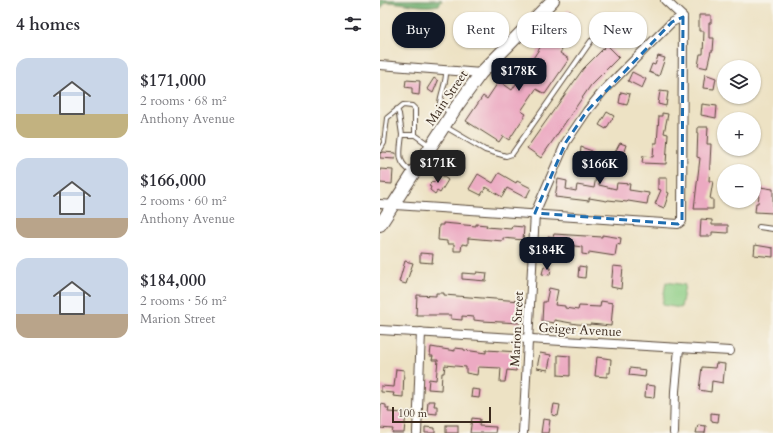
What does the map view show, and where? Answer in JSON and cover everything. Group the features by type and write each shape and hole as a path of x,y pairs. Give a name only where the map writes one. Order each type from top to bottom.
{"main road":[{"name":"Main Street","path":"509,44 553,0"},
{"name":"Main Street","path":"380,225 444,126 481,73 505,48"}],"street":[{"path":"380,204 535,213 678,224 682,221 683,17 665,0"},
{"name":"Marion Street","path":"523,433 535,213 566,142 586,111 604,90 672,22 683,17"},
{"path":"380,65 481,73"},
{"name":"Geiger Avenue","path":"380,330 730,351"},
{"path":"417,433 421,332"},
{"path":"674,433 675,391 679,348"}],"lane":[{"path":"444,126 486,150 506,156 512,154 577,58 589,43"},
{"path":"446,70 446,82 441,93 440,103 443,108 453,113"},
{"path":"380,150 384,143 386,118 397,109 407,104 415,109 415,135"},
{"path":"397,109 400,114 402,135 400,158 405,168 413,173"},
{"path":"380,116 386,118"},
{"path":"402,135 415,135 431,146"},
{"path":"759,227 773,229"}],"highlighted area":[{"path":"683,17 682,221 678,224 535,213 566,142 587,111 672,22"}],"green space":[{"path":"380,0 442,0 439,5 432,6 386,2 380,10"},
{"path":"666,282 685,285 681,308 662,305"}],"building":[{"path":"699,15 711,15 711,23 709,23 709,38 714,38 713,51 711,51 707,68 698,66 700,54 703,54 704,31 699,31"},
{"path":"540,48 563,48 560,53 569,59 545,94 536,89 521,111 526,114 509,140 503,136 499,142 466,121 483,96 487,99 499,81 512,90"},
{"path":"604,48 610,48 619,57 591,85 541,158 527,148 583,69"},
{"path":"658,56 665,58 659,76 649,72 652,64 655,65"},
{"path":"632,72 646,79 642,88 628,81"},
{"path":"705,74 716,78 714,89 703,88"},
{"path":"434,78 438,81 433,93 427,89"},
{"path":"406,80 420,81 419,95 412,94 412,88 405,87"},
{"path":"660,91 668,92 666,106 658,104"},
{"path":"621,92 630,94 627,105 619,103"},
{"path":"702,104 717,106 716,118 701,115"},
{"path":"607,112 614,116 606,129 599,125"},
{"path":"662,113 668,114 664,133 668,134 666,164 642,163 643,156 653,157 654,143 657,143 659,116 662,116"},
{"path":"698,127 708,127 707,144 711,144 709,181 713,181 710,199 713,199 713,209 694,209 700,158 697,157"},
{"path":"620,143 626,145 622,157 614,154"},
{"path":"581,147 592,151 590,157 617,159 616,168 602,167 599,185 616,189 617,183 630,184 629,190 649,193 647,204 589,198 589,201 555,197 558,179 567,181 566,189 576,191 577,185 594,188 596,177 593,177 594,165 576,158 580,157"},
{"path":"380,153 396,153 395,159 380,158"},
{"path":"380,169 393,170 392,184 380,183"},
{"path":"499,173 516,183 517,181 531,188 526,198 507,188 502,197 486,187 481,195 469,189 478,174 493,183"},
{"path":"440,174 448,180 440,193 437,191 435,194 430,190 431,187 429,186 432,181 434,183"},
{"path":"658,178 667,178 667,192 669,193 664,208 655,204 661,190 658,189"},
{"path":"761,187 773,189 773,213 755,212 755,208 761,208"},
{"path":"701,219 712,220 712,225 728,225 728,233 712,232 712,236 700,236"},
{"path":"443,223 476,226 476,224 487,225 486,227 511,229 512,226 524,227 523,240 503,238 503,241 468,238 468,245 462,244 461,251 454,251 454,244 447,244 447,241 438,240 439,225 443,225"},
{"path":"554,234 602,237 602,235 621,238 620,245 617,244 615,256 589,252 589,255 582,254 582,247 560,244 560,250 546,249 548,236 553,237"},
{"path":"755,245 773,248 773,257 754,255"},
{"path":"420,253 433,254 432,263 420,262"},
{"path":"405,261 413,263 406,284 399,282"},
{"path":"544,266 551,268 550,275 542,274"},
{"path":"579,266 586,267 585,278 578,277"},
{"path":"613,266 623,267 621,289 611,287"},
{"path":"477,272 487,273 486,281 462,279 462,273 476,274"},
{"path":"549,288 558,290 555,305 565,306 565,308 578,310 579,306 600,307 601,301 613,303 611,326 577,324 554,320 554,323 542,321 543,302 546,302"},
{"path":"436,293 444,293 444,295 520,301 520,323 482,321 474,320 474,317 462,316 462,320 451,319 451,315 416,315 417,295 436,296"},
{"path":"431,347 455,351 455,348 486,353 486,350 519,352 516,371 507,370 505,382 500,382 501,368 478,367 477,375 466,373 466,367 445,365 444,373 442,373 441,390 428,389 429,379 436,380 438,360 432,360 433,356 430,356"},
{"path":"540,353 551,355 548,370 537,368"},
{"path":"558,355 570,356 570,376 558,375"},
{"path":"597,357 611,359 610,373 607,373 607,377 595,376"},
{"path":"716,363 725,364 723,383 712,381 711,392 699,390 702,367 715,368"},
{"path":"630,368 646,370 645,377 629,375"},
{"path":"396,369 404,370 403,397 393,396 394,393 381,392 381,386 394,387"},
{"path":"646,385 655,386 654,398 645,397"},
{"path":"472,389 480,390 479,398 471,397"},
{"path":"428,401 435,401 434,406 437,406 437,414 427,413"},
{"path":"381,404 386,405 386,408 389,408 388,412 406,413 404,433 392,433 393,429 380,428"},
{"path":"554,404 560,405 558,416 552,415"},
{"path":"711,413 719,414 718,422 711,421"},
{"path":"472,418 480,419 479,426 496,427 495,433 470,433"},
{"path":"543,419 550,420 548,433 541,433"},
{"path":"446,425 458,425 458,433 446,433"},
{"path":"698,425 706,426 705,433 696,433"},
{"path":"425,427 435,428 435,433 425,433"}]}
